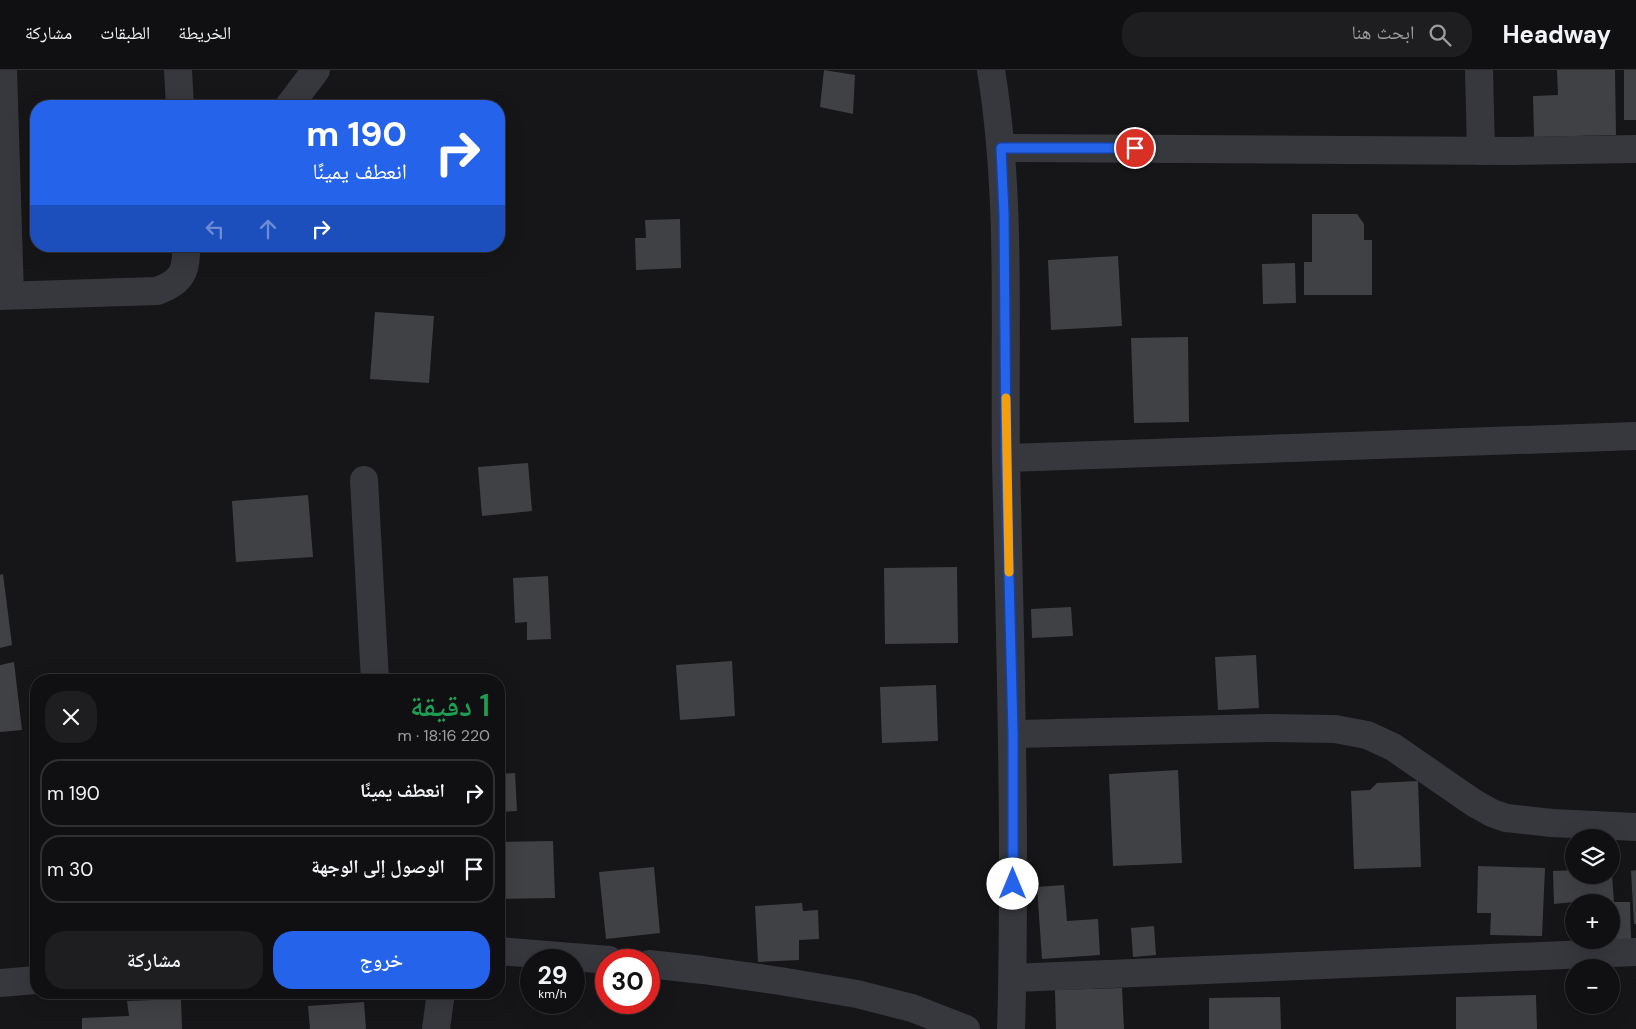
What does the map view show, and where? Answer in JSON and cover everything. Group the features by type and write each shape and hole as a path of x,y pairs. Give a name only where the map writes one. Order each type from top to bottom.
{"street":[{"path":"3,70 5,295 158,291 178,280 184,270 186,252"},
{"path":"178,70 180,100"},
{"path":"294,100 316,70"},
{"path":"991,70 1001,148 1004,214 1006,458 1013,734 1013,978 1010,1029"},
{"path":"1478,70 1481,150"},
{"path":"1001,148 1636,149"},
{"path":"1006,458 1636,436"},
{"path":"364,480 375,674"},
{"path":"1013,734 1267,728 1335,729 1367,735 1393,747 1474,804 1506,818 1636,827"},
{"path":"505,951 595,959"},
{"path":"1013,978 1636,952"},
{"path":"660,965 761,978 857,994 912,1008 966,1029"},
{"path":"0,983 30,980"},
{"path":"436,1029 440,999"}],"building":[{"path":"824,70 855,75 853,114 820,107"},
{"path":"1557,70 1615,70 1616,135 1534,137 1533,96 1558,95"},
{"path":"1624,70 1636,70 1636,120 1624,120"},
{"path":"1312,214 1357,214 1364,224 1364,240 1372,240 1372,295 1304,295 1304,262 1312,262"},
{"path":"680,219 681,268 636,270 635,238 646,238 645,220"},
{"path":"221,252 237,252 237,253"},
{"path":"1118,256 1122,326 1051,330 1048,260"},
{"path":"1295,263 1296,303 1263,304 1262,264"},
{"path":"375,312 434,316 429,383 370,379"},
{"path":"1188,337 1189,422 1134,423 1131,338"},
{"path":"528,463 532,511 482,516 478,467"},
{"path":"308,495 313,557 236,562 232,501"},
{"path":"957,567 958,643 885,644 884,568"},
{"path":"3,574 12,645 0,648 0,575"},
{"path":"548,576 551,639 527,640 527,622 515,623 513,578"},
{"path":"1071,607 1073,636 1032,638 1031,609"},
{"path":"1256,655 1259,708 1218,710 1215,657"},
{"path":"732,661 735,716 680,720 676,665"},
{"path":"14,662 22,730 0,732 0,665"},
{"path":"936,685 938,741 882,743 880,687"},
{"path":"1178,770 1182,863 1113,866 1109,774"},
{"path":"515,773 517,811 505,812 505,774"},
{"path":"1418,781 1421,867 1354,869 1351,791 1370,790 1377,783"},
{"path":"553,841 555,898 505,899 505,842"},
{"path":"1478,866 1545,868 1542,936 1490,935 1491,913 1477,913"},
{"path":"654,867 660,933 606,939 599,872"},
{"path":"1565,870 1565,884 1613,884 1613,894 1565,894 1565,903 1554,904 1553,871"},
{"path":"1636,870 1636,924 1634,924 1631,871"},
{"path":"1064,885 1067,921 1098,919 1100,955 1042,959 1037,887"},
{"path":"1620,902 1630,902 1631,940 1620,941"},
{"path":"802,903 803,911 818,910 819,939 799,940 799,960 758,962 755,906"},
{"path":"1154,926 1156,955 1133,957 1131,928"},
{"path":"1122,988 1124,1029 1056,1029 1055,990"},
{"path":"1536,995 1537,1029 1456,1029 1456,997"},
{"path":"1280,997 1281,1029 1209,1029 1209,998"},
{"path":"181,999 182,1029 82,1029 82,1018 129,1016 127,1001"},
{"path":"364,1002 366,1029 310,1029 308,1006"}],"slow traffic":[{"path":"1006,398 1009,572"}],"route":[{"path":"1013,884 1013,734 1006,458 1004,214 1001,148 1135,148"}]}
